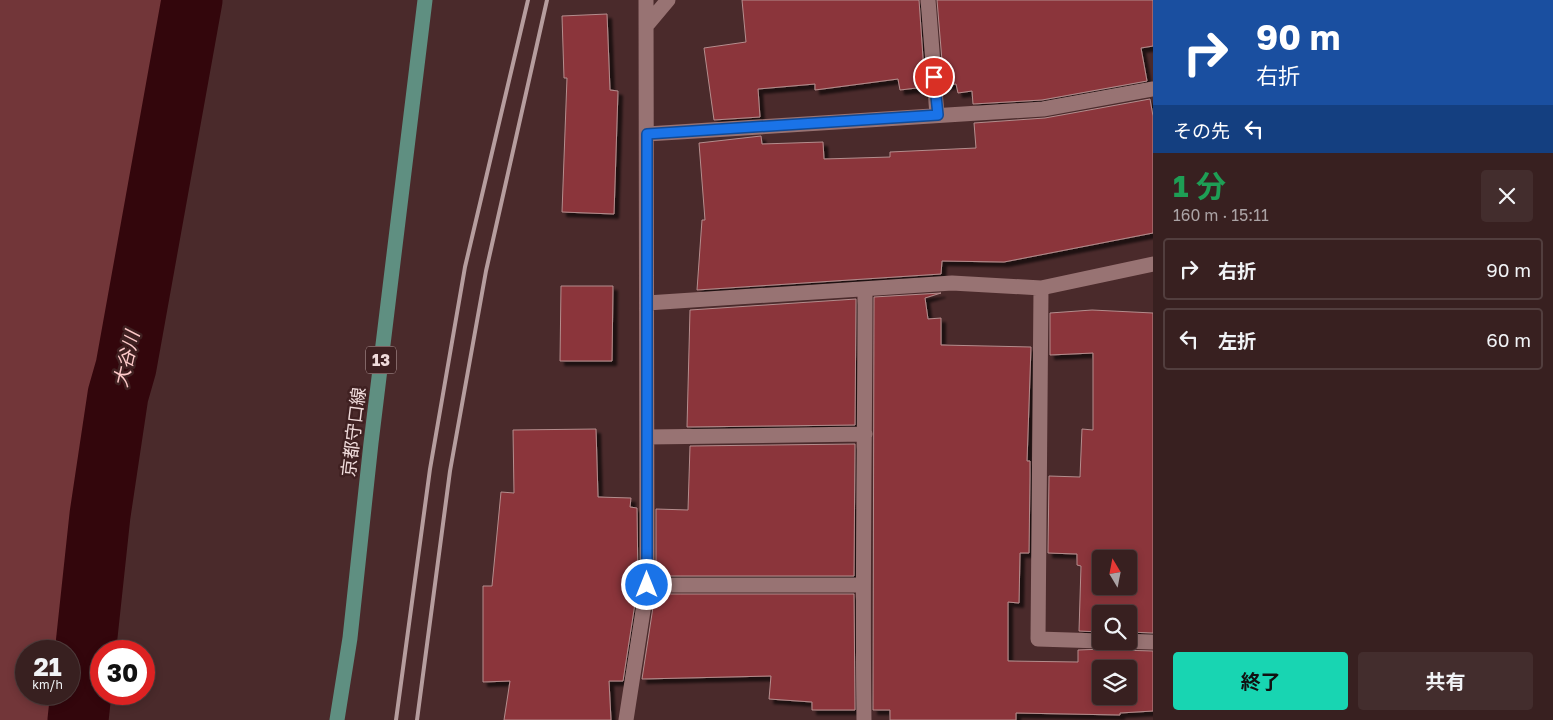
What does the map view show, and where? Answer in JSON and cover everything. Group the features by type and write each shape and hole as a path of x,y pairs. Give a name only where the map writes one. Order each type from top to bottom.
{"main road":[{"name":"京都守口線","path":"337,720 350,638 371,443 425,0"}],"street":[{"path":"626,720 647,585 648,25 646,0"},
{"path":"648,25 668,0"},
{"path":"928,0 938,115"},
{"path":"647,134 1043,109 1153,89"},
{"path":"647,303 952,283 1041,288 1153,264"},
{"path":"1041,288 1038,638 1092,641"},
{"path":"864,720 862,585 865,290"},
{"path":"647,437 865,434"},
{"path":"647,585 862,585"},
{"path":"1137,642 1153,642"}],"shaded area":[{"path":"0,0 167,0 60,640 15,640 15,705 54,705 53,720 0,720"}],"building":[{"path":"742,0 919,0 925,87 900,90 898,79 815,90 815,84 758,89 760,117 714,120 704,48 746,42"},
{"path":"937,0 1153,0 1153,46 1141,48 1147,81 1042,100 973,104 972,91 958,93 956,84 944,85"},
{"path":"607,14 610,90 618,91 614,214 562,212 567,78 564,78 562,16"},
{"path":"1150,99 1153,116 1153,233 1004,262 942,261 941,274 697,290 702,220 705,220 699,143 761,136 762,144 823,142 824,159 890,157 890,152 976,148 974,123 1045,118"},
{"path":"561,286 613,286 612,361 560,361"},
{"path":"941,293 925,298 928,319 941,318 941,345 1031,347 1027,461 1030,461 1029,553 1020,553 1019,603 1008,602 1008,661 1078,662 1078,650 1153,651 1153,711 1120,713 1120,715 1016,713 1016,720 890,720 890,710 873,710 874,297"},
{"path":"856,299 855,425 687,427 690,310"},
{"path":"1092,310 1153,313 1153,633 1137,632 1137,605 1092,605 1092,632 1079,631 1081,566 1077,565 1077,554 1048,553 1049,476 1080,477 1082,429 1093,430 1093,353 1050,355 1050,313"},
{"path":"596,429 598,497 631,498 630,507 637,508 638,584 623,681 609,681 611,720 504,720 510,681 483,682 483,586 492,586 501,492 514,493 513,430"},
{"path":"855,444 854,576 656,576 656,509 688,510 690,446"},
{"path":"655,594 854,594 855,710 812,710 812,702 769,699 771,676 642,679"}],"waterway":[{"name":"大谷川","path":"78,720 100,515 118,395 126,367 192,0"}],"railway":[{"path":"396,720 430,469 465,267 528,0"},
{"path":"417,720 450,471 486,271 547,0"}],"route":[{"path":"647,585 647,134 938,115 934,77"}]}
